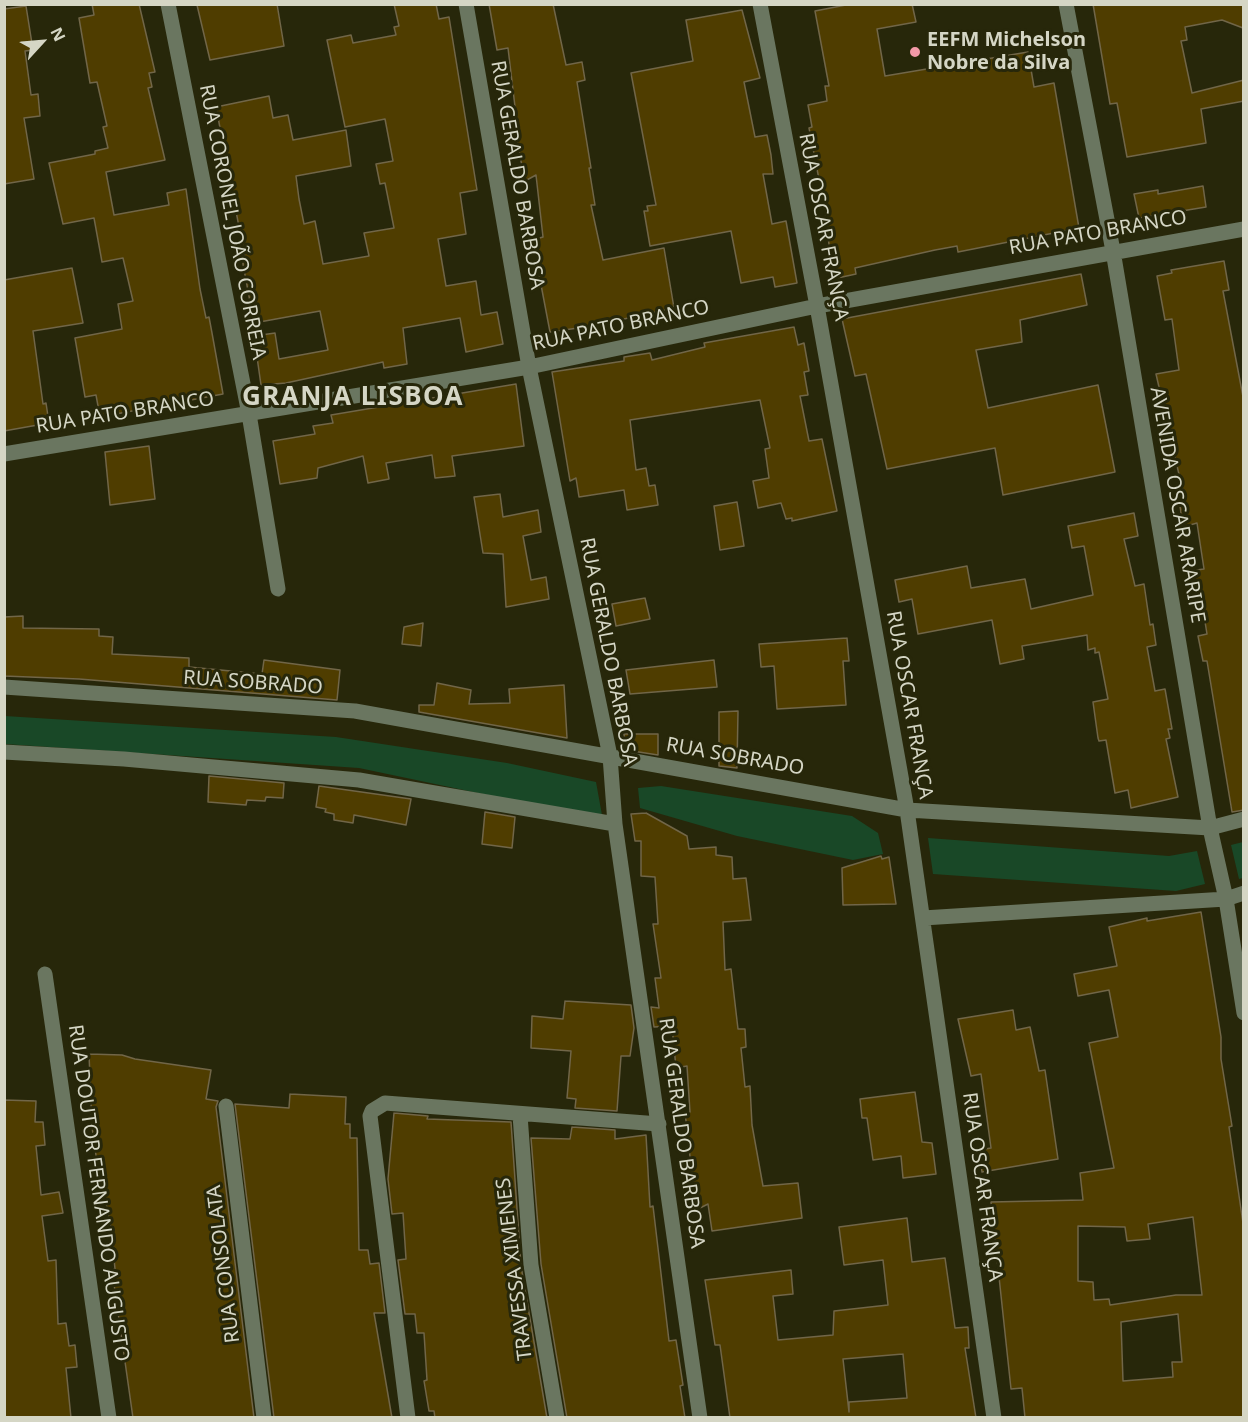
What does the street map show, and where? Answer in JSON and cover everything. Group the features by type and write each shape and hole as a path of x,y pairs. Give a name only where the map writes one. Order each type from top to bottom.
{"street":[{"name":"RUA CORONEL JOÃO CORREIA","path":"168,4 249,414 278,589"},
{"name":"RUA GERALDO BARBOSA","path":"466,4 529,367 610,756 615,824 660,1124 700,1418"},
{"name":"RUA OSCAR FRANÇA","path":"760,4 817,306 907,810 994,1418"},
{"name":"AVENIDA OSCAR ARARIPE","path":"1066,4 1113,251 1210,828 1226,899 1244,1013"},
{"name":"RUA PATO BRANCO","path":"4,454 529,367 817,306 1244,229"},
{"name":"RUA SOBRADO","path":"4,687 355,711 907,810 1210,828 1244,819"},
{"path":"4,752 124,759 359,780 615,824"},
{"path":"923,918 1226,899 1244,893"},
{"name":"RUA DOUTOR FERNANDO AUGUSTO","path":"45,974 109,1418"},
{"path":"408,1418 370,1116 377,1106 385,1103 660,1124"},
{"name":"RUA CONSOLATA","path":"226,1106 264,1418"},
{"name":"TRAVESSA XIMENES","path":"520,1115 531,1264 557,1418"}],"shaded area":[{"path":"5,716 336,737 507,763 596,782 602,815 573,813 359,768 5,744"},
{"path":"661,786 852,816 878,833 883,854 853,860 737,836 640,808 638,788"},
{"path":"928,838 1169,856 1197,851 1205,884 1176,891 933,874"},
{"path":"1243,842 1243,878 1239,879 1231,845"}],"building":[{"path":"92,4 139,4 155,72 149,73 152,87 148,88 165,160 106,172 114,215 169,205 167,193 186,189 200,289 206,318 209,317 223,394 100,417 96,395 85,397 75,338 122,329 118,304 133,301 123,258 102,262 94,218 63,224 49,163 95,154 95,151 108,148 103,127 107,126 97,82 90,83 79,18 94,15"},
{"path":"277,4 284,46 210,60 197,5"},
{"path":"394,4 436,4 439,19 449,17 477,190 460,193 466,234 438,239 446,286 476,281 481,315 497,312 503,344 466,352 460,318 403,328 407,364 384,368 383,362 286,383 261,385 254,336 275,333 279,359 328,350 320,311 254,323 243,264 245,258 216,107 269,96 273,118 288,115 293,140 346,130 351,166 296,176 299,199 304,224 315,221 323,264 369,256 364,233 394,228 385,183 380,184 376,164 393,161 385,119 345,127 327,40 351,35 353,43 396,35 394,27 399,26"},
{"path":"489,4 553,4 566,65 582,62 585,80 577,82 591,168 589,168 595,205 591,205 603,260 664,248 674,308 592,326 550,332 538,269 540,269 536,239 543,237 536,175 525,181 512,116 516,115 508,48 497,50"},
{"path":"851,4 912,4 916,22 877,29 885,76 1028,52 1034,87 1054,83 1079,228 958,252 957,246 935,250 855,268 856,274 833,279 825,210 809,128 812,127 808,105 827,101 825,86 829,86 815,11"},
{"path":"1093,4 1244,4 1243,28 1222,20 1185,27 1187,40 1181,41 1192,93 1244,80 1244,101 1201,109 1206,143 1127,157 1117,103 1110,104"},
{"path":"26,6 33,50 25,51 31,95 38,94 40,116 24,118 34,179 4,184 4,9"},
{"path":"742,10 760,78 744,82 755,137 767,135 771,155 773,174 763,174 772,224 786,221 797,283 775,287 773,277 741,283 731,231 650,246 644,211 648,211 647,206 656,205 631,73 693,61 686,20"},
{"path":"1203,186 1206,207 1139,218 1134,194 1158,190 1158,194"},
{"path":"1224,261 1229,290 1223,291 1244,402 1244,810 1232,812 1207,661 1203,661 1198,636 1207,634 1200,591 1193,593 1189,571 1204,569 1197,523 1183,527 1180,506 1186,505 1156,374 1179,370 1172,319 1165,320 1157,276 1172,273 1171,270"},
{"path":"72,268 83,323 33,331 43,404 46,403 49,423 4,431 4,280"},
{"path":"1081,274 1087,305 1020,320 1022,342 976,350 988,408 1098,385 1115,472 1003,495 995,448 887,469 866,374 855,376 842,319"},
{"path":"794,327 798,345 804,343 809,371 804,372 808,395 800,396 809,441 822,439 837,511 792,521 792,518 786,519 781,503 758,508 753,481 769,478 765,449 770,448 760,400 630,420 636,470 646,468 649,486 655,485 658,505 627,510 624,490 579,497 576,478 570,481 552,372 624,361 624,357 650,353 652,360 705,347 704,343"},
{"path":"516,384 524,446 452,456 455,476 435,478 432,455 386,463 389,479 368,483 363,456 318,468 317,478 280,484 273,441 315,434 313,426 333,423 331,415"},
{"path":"149,446 155,499 110,505 105,452"},
{"path":"500,494 503,517 538,510 541,532 523,536 531,580 546,577 549,599 506,607 503,554 483,553 474,497"},
{"path":"737,502 744,546 720,550 714,506"},
{"path":"1134,513 1138,536 1124,539 1135,586 1144,584 1150,625 1153,624 1156,645 1147,647 1155,691 1165,689 1172,729 1168,729 1170,738 1166,739 1178,797 1131,808 1128,790 1115,793 1106,740 1099,741 1098,738 1093,702 1108,699 1099,652 1095,653 1095,648 1088,650 1087,635 1022,646 1024,659 1000,664 992,620 918,634 912,599 899,602 895,580 967,566 971,588 1025,579 1031,609 1093,595 1084,546 1072,548 1068,526"},
{"path":"645,598 650,619 616,626 612,604"},
{"path":"23,616 23,628 99,629 99,636 113,637 112,654 189,658 189,667 262,674 264,660 340,670 337,700 79,679 4,676 4,617"},
{"path":"423,623 421,646 402,644 404,627"},
{"path":"847,638 849,661 843,661 846,705 777,709 774,666 761,667 759,644"},
{"path":"714,660 717,687 630,694 626,670"},
{"path":"437,683 471,690 469,704 510,703 509,689 564,685 567,738 419,712 419,705 434,705"},
{"path":"738,711 737,768 719,766 719,712"},
{"path":"624,734 658,734 658,755 626,750"},
{"path":"209,776 284,783 283,798 266,797 265,801 247,800 246,805 208,802"},
{"path":"319,786 411,799 406,825 354,815 353,823 334,820 334,814 316,807"},
{"path":"485,812 515,817 512,848 482,844"},
{"path":"646,813 687,836 689,849 716,847 716,855 732,857 733,879 746,878 751,920 723,922 725,970 731,969 738,1029 745,1029 746,1047 741,1048 745,1087 750,1086 752,1125 763,1186 798,1183 802,1218 712,1231 708,1204 696,1210 685,1112 690,1112 687,1066 676,1068 672,1026 654,1027 651,1007 659,1008 655,978 661,978 653,924 658,924 655,877 641,876 641,841 635,841 631,814"},
{"path":"881,856 882,859 889,857 896,904 843,905 842,868"},
{"path":"1201,912 1221,1037 1221,1059 1232,1126 1229,1127 1244,1230 1244,1418 1025,1418 1022,1388 1011,1389 991,1202 1083,1200 1080,1173 1114,1168 1089,1043 1118,1037 1109,990 1078,996 1074,974 1117,966 1109,927 1147,918 1147,921","holes":["1193,1217 1202,1295 1176,1295 1110,1305 1109,1299 1094,1300 1093,1282 1078,1281 1078,1226 1125,1227 1127,1241 1150,1239 1148,1224","1178,1314 1182,1362 1172,1362 1173,1377 1123,1381 1121,1322"]},
{"path":"565,1001 631,1005 634,1028 630,1056 621,1056 617,1111 575,1108 576,1099 567,1098 571,1051 531,1048 532,1016 563,1019"},
{"path":"1013,1010 1016,1030 1030,1027 1039,1071 1045,1070 1058,1159 982,1172 979,1150 991,1148 981,1074 971,1076 958,1019"},
{"path":"89,1054 122,1055 211,1070 206,1099 218,1101 216,1107 254,1418 133,1418 112,1270 115,1269 111,1228 105,1198 102,1198 92,1127"},
{"path":"915,1092 922,1142 932,1143 936,1174 903,1178 901,1156 873,1160 867,1118 862,1118 860,1099"},
{"path":"290,1094 346,1097 345,1124 350,1124 350,1138 357,1138 359,1250 368,1250 370,1264 379,1263 385,1313 374,1313 392,1418 274,1418 235,1104 289,1108"},
{"path":"4,1100 36,1101 35,1122 43,1122 45,1145 36,1146 41,1195 59,1192 63,1213 42,1216 48,1261 56,1260 58,1324 66,1323 69,1346 75,1345 77,1367 66,1368 71,1418 4,1418"},
{"path":"394,1113 428,1116 427,1119 511,1122 521,1266 547,1418 435,1418 434,1411 429,1411 424,1381 427,1380 424,1333 417,1333 415,1314 405,1314 398,1260 406,1259 403,1213 392,1214 388,1179"},
{"path":"572,1127 615,1130 615,1139 646,1135 650,1207 653,1206 669,1341 676,1340 685,1418 567,1418 541,1264 531,1138 570,1139"},
{"path":"907,1218 912,1262 945,1258 955,1328 968,1327 969,1348 965,1348 976,1418 730,1418 720,1345 715,1345 705,1280 791,1270 793,1294 773,1296 778,1340 833,1335 834,1311 888,1305 883,1260 844,1265 839,1227","holes":["903,1354 907,1398 849,1402 849,1412 843,1359"]}],"place":[{"name":"EEFM Michelson Nobre da Silva","path":"915,52"}],"district":[{"name":"GRANJA LISBOA","path":"353,398"}]}
